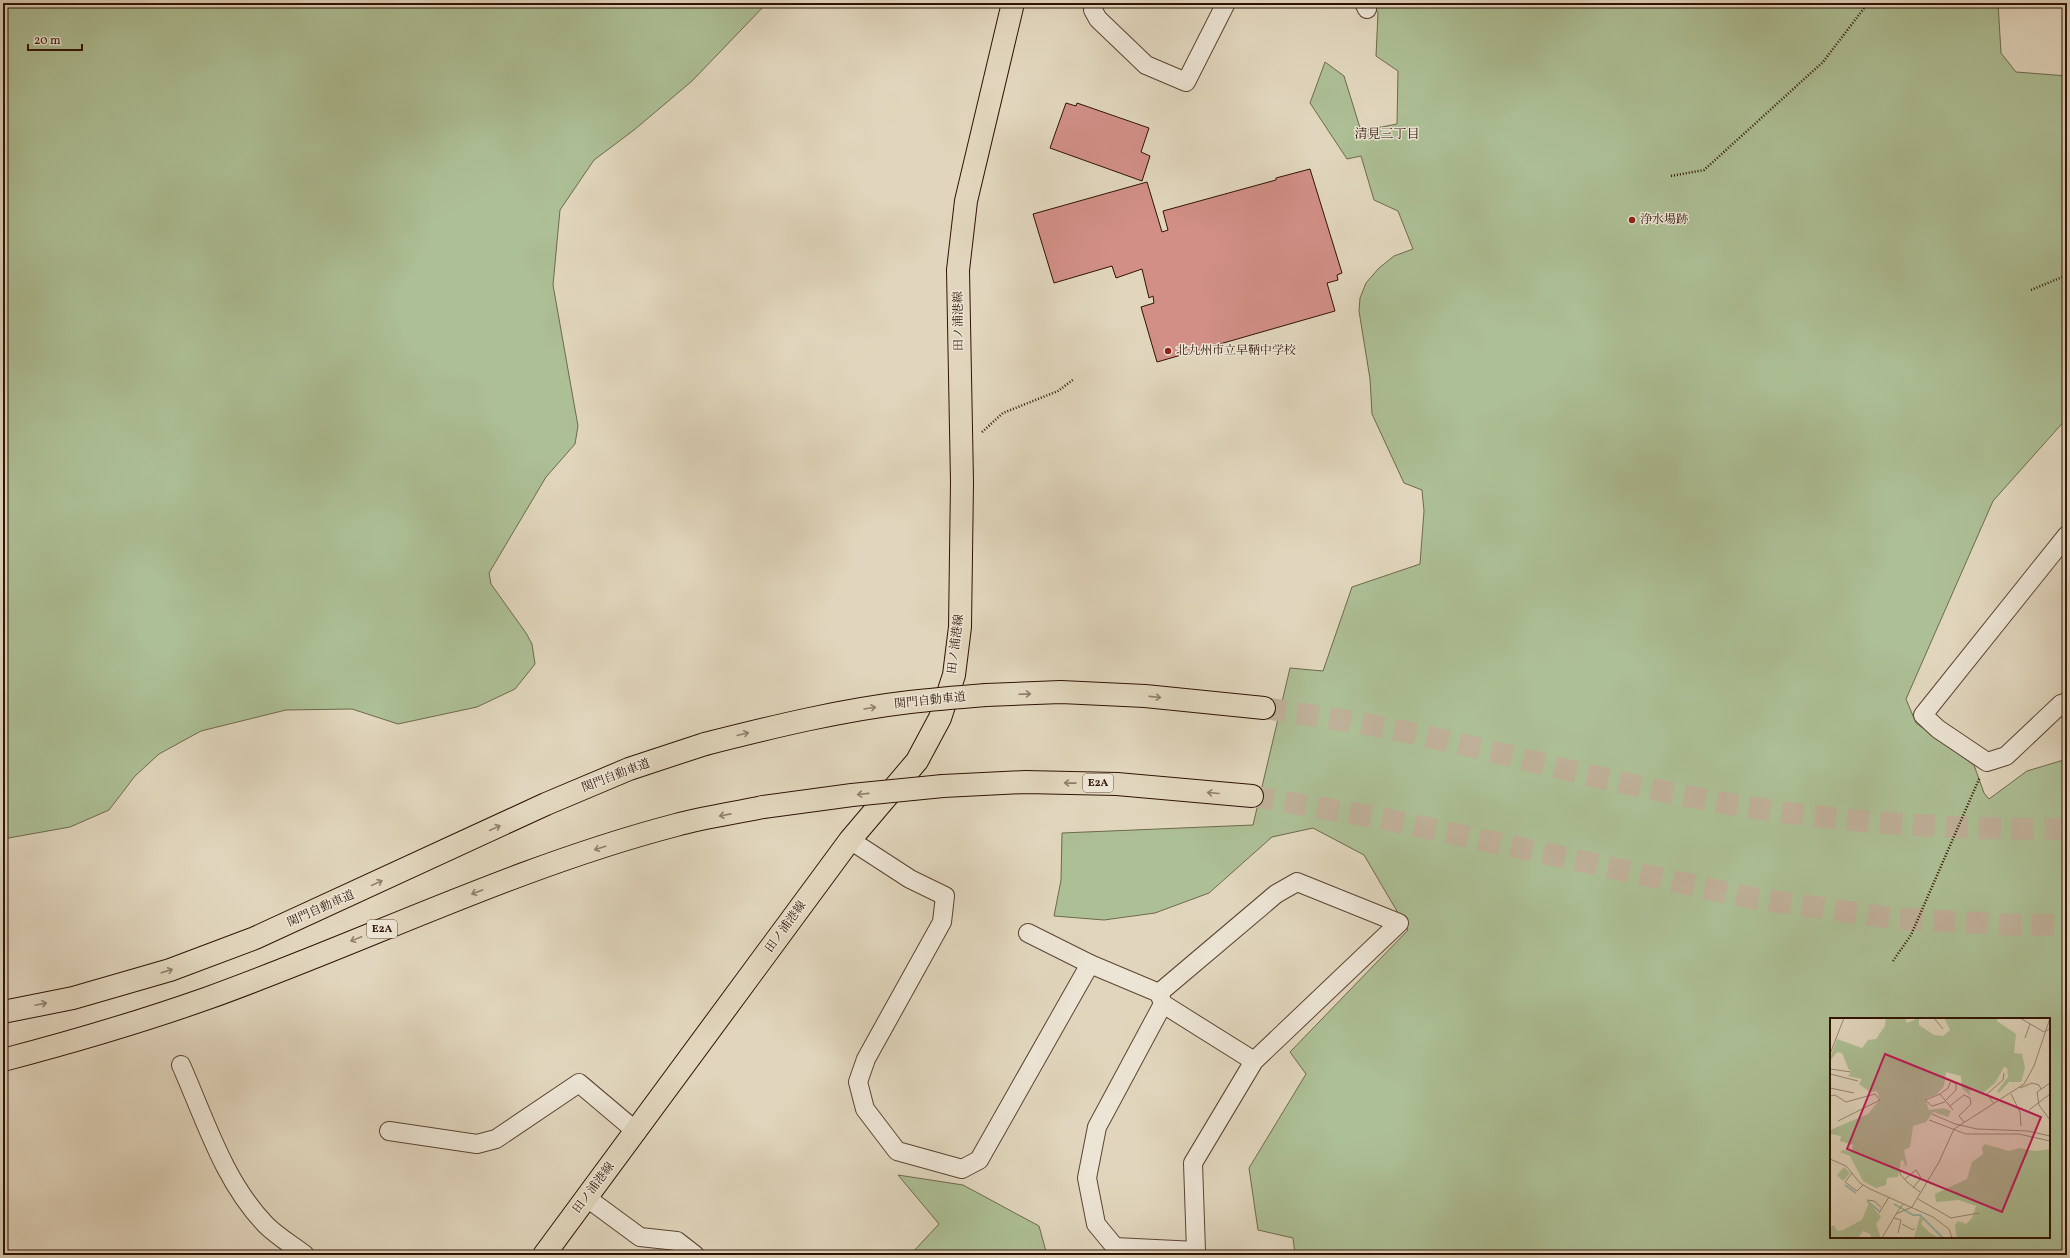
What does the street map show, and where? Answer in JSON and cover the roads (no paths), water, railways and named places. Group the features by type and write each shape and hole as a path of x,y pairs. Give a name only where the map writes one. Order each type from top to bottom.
{"main road":[{"name":"田ノ浦港線","path":"544,1255 637,1132 850,840 916,761 940,718 954,675 960,627 961,443 958,270 966,201 1013,3"},
{"name":"関門自動車道","path":"3,1012 73,998 170,970 256,938 546,804 629,769 705,744 774,726 842,712 909,702 986,695 1061,692 1145,696 1264,708"},
{"name":"E2A","path":"3,1060 84,1039 208,998 452,901 596,849 677,825 763,807 852,795 943,786 1025,782 1117,784 1252,796"}],"street":[{"path":"1094,3 1093,10 1098,19 1146,64 1186,82 1226,3"},
{"path":"2067,535 1923,715 1938,729 1986,762 2006,756 2061,704 2067,702"},
{"path":"850,840 910,879 945,896 942,922 866,1059 858,1082 865,1108 897,1152 962,1169 979,1160 1090,964"},
{"path":"1297,882 1399,923 1254,1061 1194,1163 1196,1252 1115,1247 1096,1224 1087,1178 1097,1127 1161,998 1276,894 1297,882"},
{"path":"1028,933 1161,998 1254,1061"},
{"path":"182,1065 220,1153 242,1195 266,1225 305,1255"},
{"path":"389,1131 478,1144 496,1139 579,1083 637,1132"},
{"path":"587,1198 640,1237 677,1241 695,1255"}],"tunnel":[{"path":"1264,708 1397,730 1638,786 1770,810 1869,822 1968,828 2067,829"},
{"path":"1252,796 1381,818 1752,898 1891,918 2015,925 2067,925"}],"place":[{"name":"浄水場跡","path":"1632,220"},
{"name":"北九州市立早鞆中学校","path":"1168,351"}],"district":[{"name":"清見三丁目","path":"1387,135"}]}
